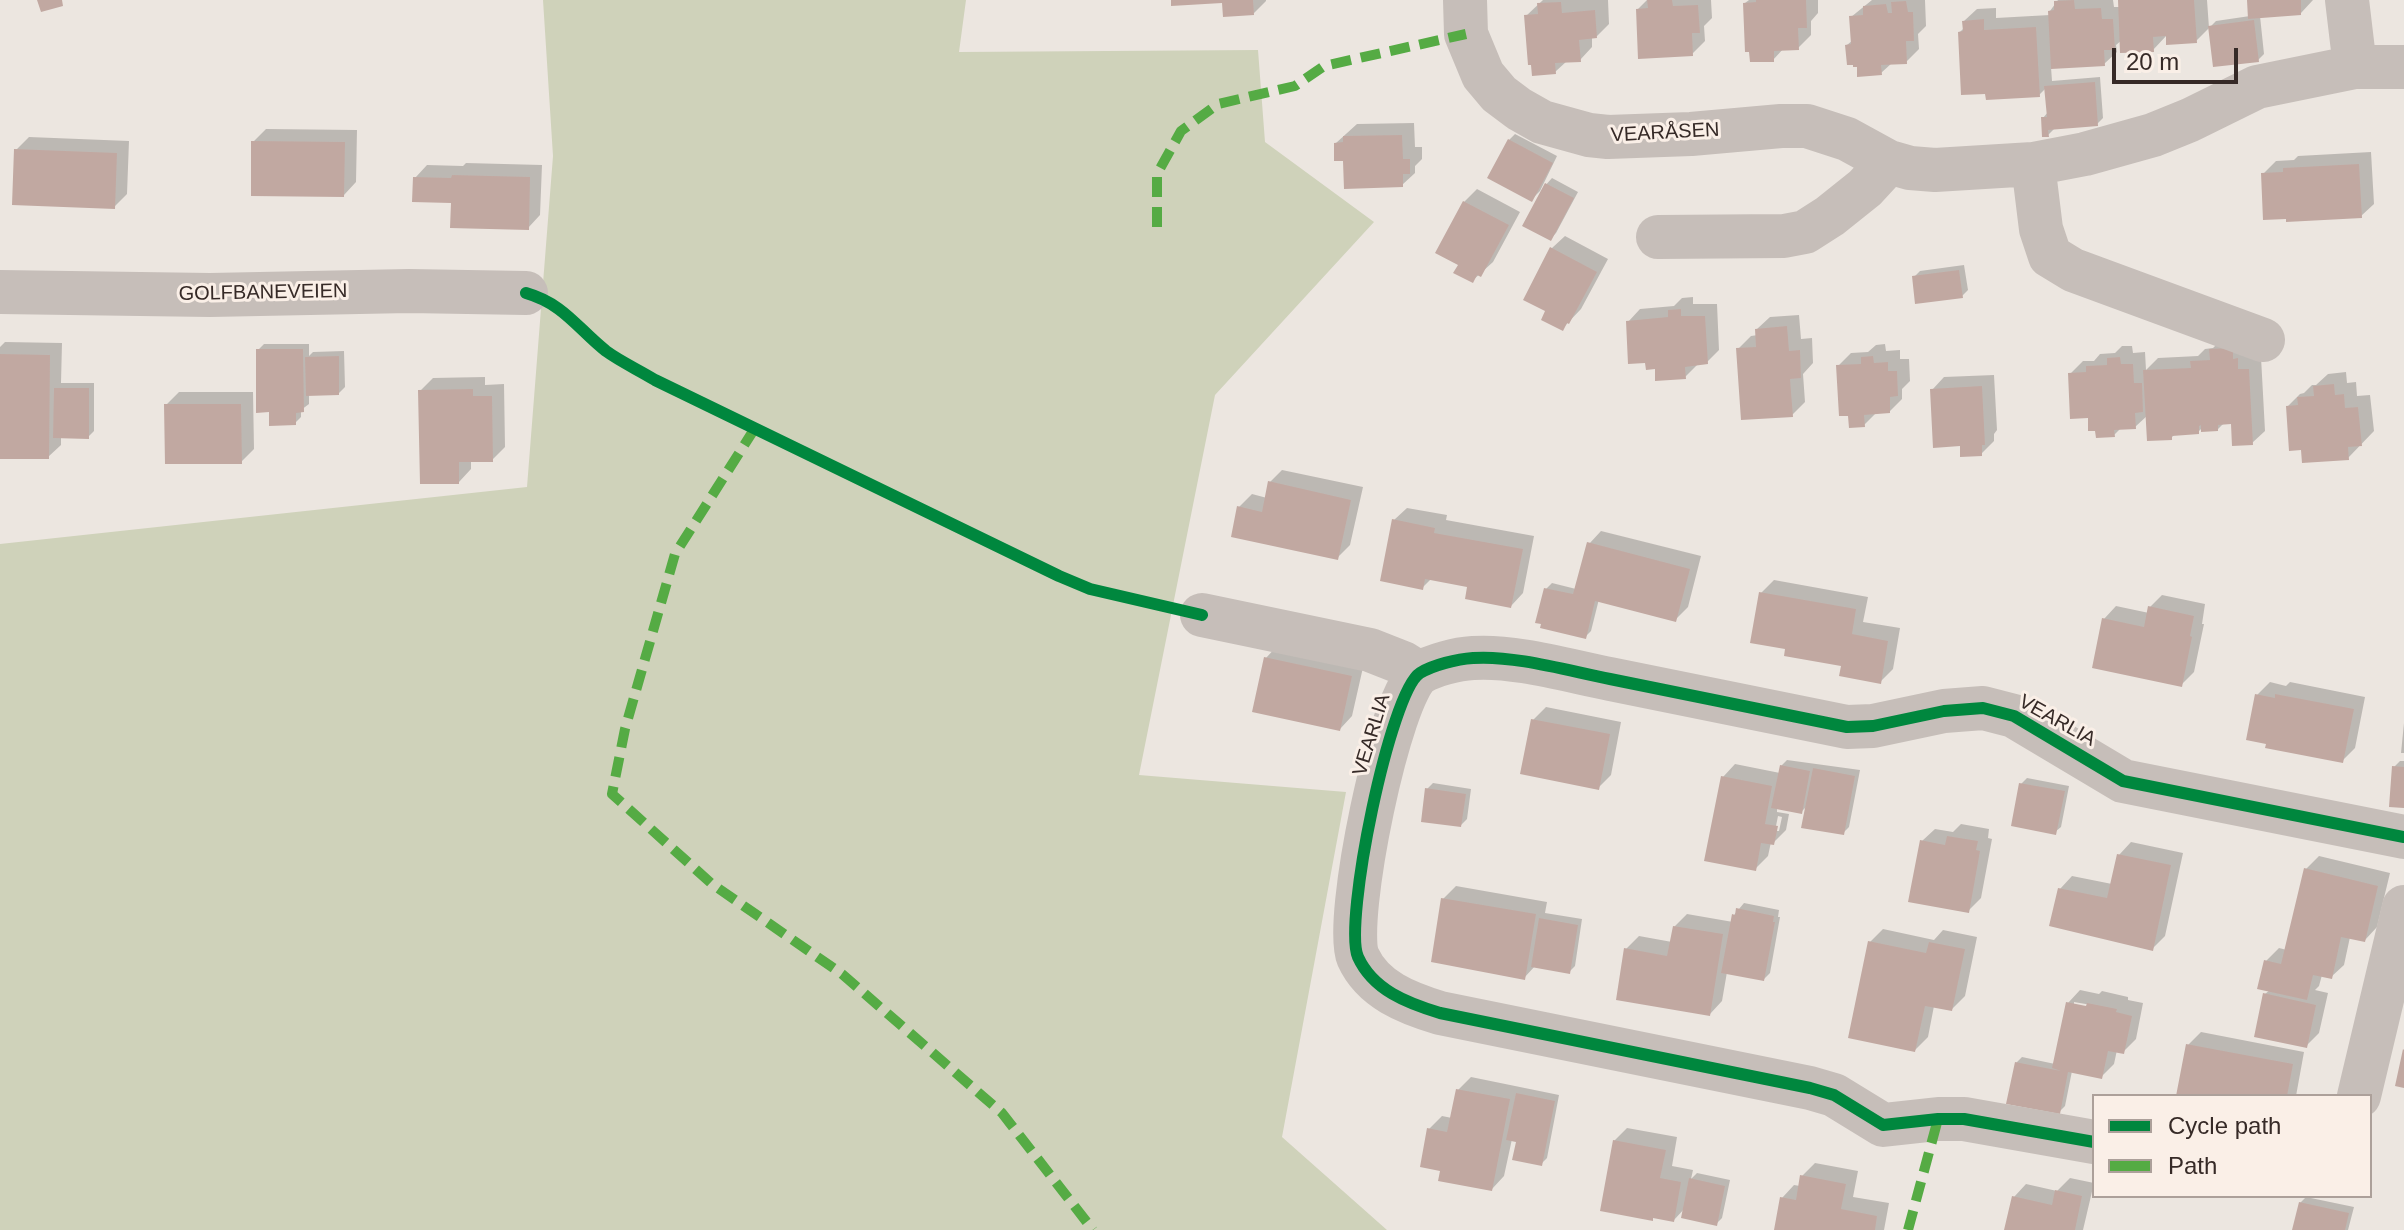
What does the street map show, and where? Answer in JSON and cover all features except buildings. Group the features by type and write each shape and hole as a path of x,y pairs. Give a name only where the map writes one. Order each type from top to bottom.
{"street":[{"name":"VEARÅSEN","path":"1465,0 1466,34 1483,75 1499,94 1542,122 1608,137 1807,126 1847,139 1889,162 1935,170 2033,164 2085,154 2153,135 2257,87 2355,67 2404,67"},
{"path":"2347,0 2355,67"},
{"path":"1658,237 1784,236 1805,232 1865,188 1889,162"},
{"path":"2033,164 2041,229 2050,256 2073,270 2263,340"},
{"name":"GOLFBANEVEIEN","path":"0,292 210,295 409,291 526,293"},
{"path":"1202,615 1370,650 1419,673"},
{"name":"VEARLIA","path":"2092,1142 1964,1119 1883,1125 1834,1095 1810,1088 1440,1013 1411,1004 1382,987 1367,975 1356,953 1355,923 1371,815 1382,766 1406,691 1419,673 1472,658 1554,668 1847,727 1873,726 1944,711 1983,708 2014,716 2123,781 2404,837"},
{"path":"2359,1094 2404,907"}],"green space":[{"path":"543,0 966,0 959,52 1258,50 1265,142 1374,222 1215,395 1139,775 1346,792 1282,1137 1387,1230 0,1230 0,544 527,487 553,156"}],"marked path":[{"path":"1157,227 1157,174 1181,131 1218,104 1295,86 1324,66 1466,34"},
{"path":"755,428 675,554 625,729 612,794 712,884 842,974 1002,1113 1093,1230"},
{"path":"1908,1230 1938,1119"}],"cycle path":[{"path":"526,293 550,303 606,351 655,380 1059,576 1090,589 1202,615"},
{"path":"2092,1142 1964,1119 1883,1125 1834,1095 1810,1088 1440,1013 1392,994 1364,968 1358,957 1355,936 1357,901 1372,809 1383,762 1408,689 1420,673 1432,667 1460,660 1489,658 1542,664 1847,727 1873,726 1944,711 1983,708 2014,716 2123,781 2404,837"}]}
